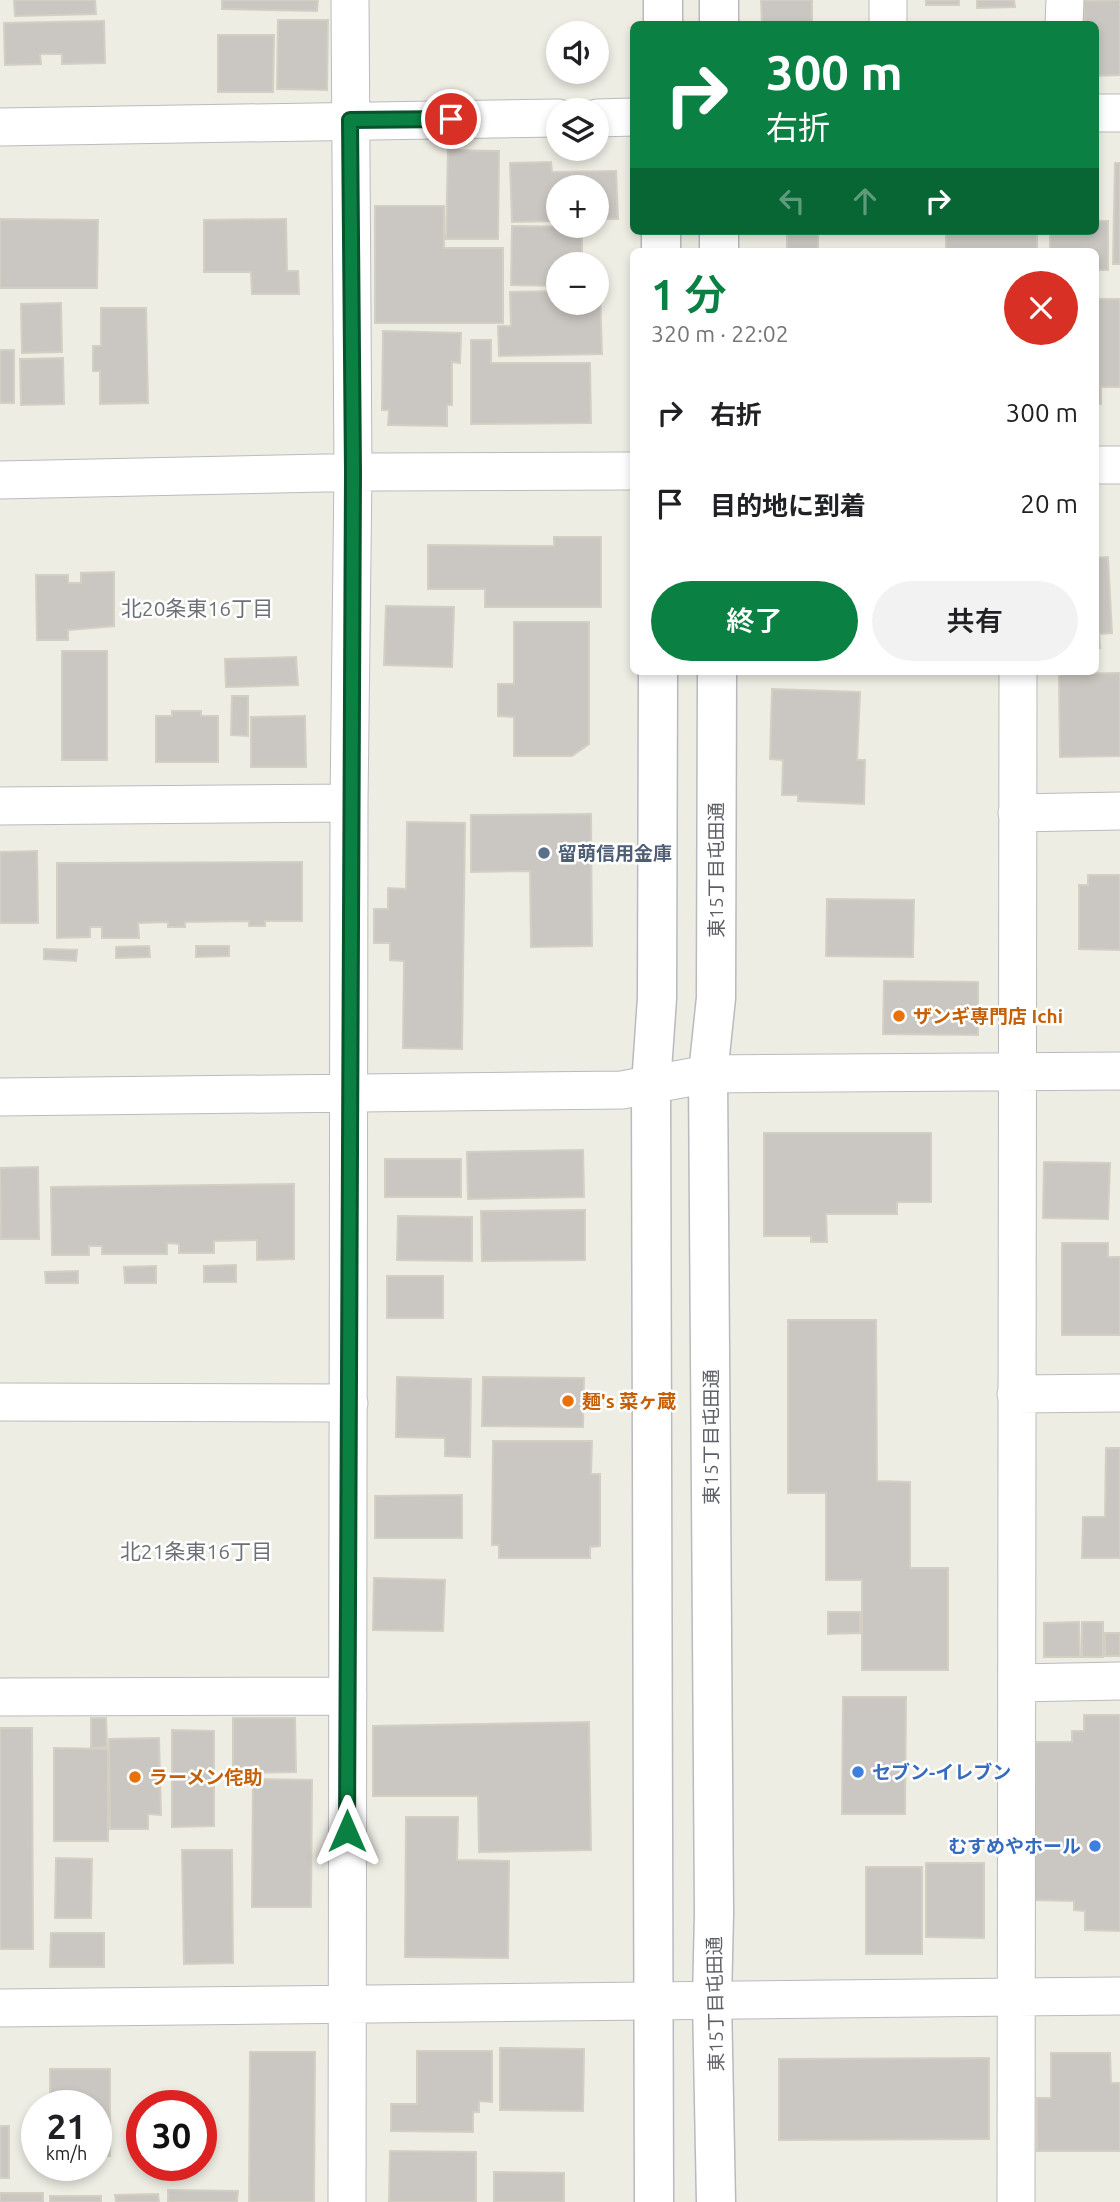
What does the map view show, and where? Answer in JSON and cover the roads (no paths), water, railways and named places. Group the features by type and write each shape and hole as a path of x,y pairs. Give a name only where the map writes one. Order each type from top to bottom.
{"street":[{"path":"347,2202 349,803 353,472 350,0"},
{"path":"663,0 663,21"},
{"path":"719,0 719,21"},
{"path":"888,0 888,21"},
{"path":"1065,0 1065,21"},
{"path":"1099,113 1120,113"},
{"path":"609,118 630,117"},
{"path":"0,127 546,118"},
{"path":"1099,465 1120,465"},
{"path":"0,480 353,472 630,471"},
{"path":"654,2202 651,1085 657,998 658,675"},
{"name":"東15丁目屯田通","path":"716,2202 712,2000 714,1900 708,1074 716,998 717,675"},
{"path":"1016,2202 1018,675"},
{"path":"0,806 349,803"},
{"path":"1017,813 1120,811"},
{"path":"0,1097 622,1090 708,1074 1120,1071"},
{"path":"1016,1394 1120,1393"},
{"path":"0,1402 349,1403"},
{"path":"1017,1683 1120,1681"},
{"path":"0,1697 348,1696"},
{"path":"0,2008 1120,1996"}],"place":[{"name":"留萌信用金庫","path":"544,853"},
{"name":"ザンギ専門店 Ichi","path":"899,1016"},
{"name":"麺's 菜ヶ蔵","path":"568,1401"},
{"name":"セブン-イレブン","path":"858,1772"},
{"name":"ラーメン侘助","path":"135,1777"},
{"name":"むすめやホール","path":"1095,1846"}],"district":[{"name":"北20条東16丁目","path":"197,609"},
{"name":"北21条東16丁目","path":"196,1552"}]}
